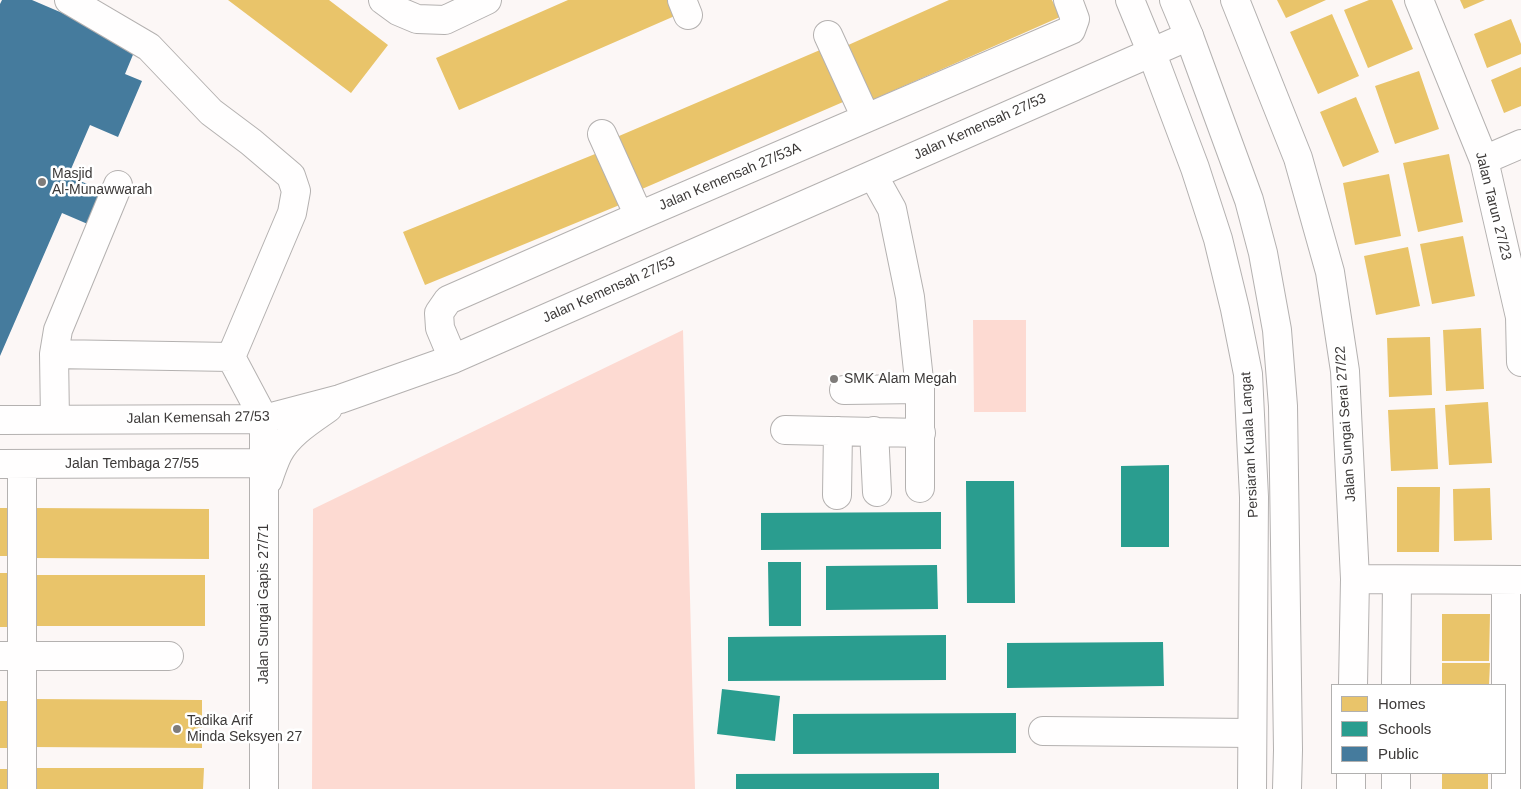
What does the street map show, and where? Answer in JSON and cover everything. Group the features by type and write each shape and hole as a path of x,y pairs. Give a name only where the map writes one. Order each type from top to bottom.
{"street":[{"path":"68,0 149,47 211,112 251,142 291,176 296,191 292,213 231,358"},
{"path":"390,5 417,19 445,20 488,0"},
{"name":"Jalan Kemensah 27/53A","path":"453,359 440,328 439,313 448,300 1071,30 1075,20 1068,0"},
{"name":"Persiaran Kuala Langat","path":"1130,0 1152,51 1195,168 1218,239 1248,374 1254,497 1252,789"},
{"path":"1174,0 1249,200 1263,253 1277,330 1283,406 1289,784"},
{"name":"Jalan Sungai Serai 27/22","path":"1235,0 1298,158 1330,272 1345,371 1354,579 1353,684"},
{"name":"Jalan Tarun 27/23","path":"1420,0 1484,160 1521,317 1521,362"},
{"path":"828,36 866,118"},
{"name":"Jalan Kemensah 27/53","path":"0,420 264,419 340,400 453,359 1189,36"},
{"path":"602,134 639,216"},
{"path":"1484,160 1521,144"},
{"path":"873,175 892,209 910,298 920,389 920,488"},
{"path":"55,420 54,354 58,330 118,185"},
{"path":"54,354 231,358"},
{"path":"231,358 264,419"},
{"path":"844,390 920,389"},
{"path":"264,490 278,453 290,438 303,426 340,400"},
{"name":"Jalan Sungai Gapis 27/71","path":"264,419 264,789"},
{"path":"785,430 921,433"},
{"path":"837,495 838,431"},
{"path":"874,431 876,492"},
{"name":"Jalan Tembaga 27/55","path":"11,464 264,463"},
{"path":"11,464 11,656 22,789"},
{"path":"1354,579 1513,580 1506,789"},
{"path":"1396,684 1397,580"},
{"path":"11,656 169,656"},
{"path":"1043,730 1252,733"},
{"path":"1351,774 1351,789"},
{"path":"1396,774 1396,789"}],"shaded area":[{"path":"973,320 1026,320 1026,412 974,412"},
{"path":"683,330 695,789 312,789 313,509"},
{"path":"1516,594 1521,594 1521,789 1516,789"}],"building: Homes":[{"path":"228,0 329,0 388,45 351,93"},
{"path":"568,0 670,0 677,15 459,110 436,58"},
{"path":"949,0 1052,0 1060,17 870,101 846,46"},
{"path":"1277,0 1326,0 1286,18"},
{"path":"1369,0 1392,0 1413,49 1368,68 1344,10"},
{"path":"1460,0 1485,0 1464,9"},
{"path":"1332,14 1359,76 1318,94 1290,32"},
{"path":"1511,19 1521,44 1521,54 1487,68 1474,34"},
{"path":"827,47 850,99 635,192 612,139"},
{"path":"1521,67 1521,106 1504,113 1491,80"},
{"path":"1419,71 1439,129 1395,144 1375,86"},
{"path":"1356,97 1379,152 1343,167 1320,112"},
{"path":"600,152 622,204 425,285 403,232"},
{"path":"1449,154 1463,222 1418,232 1403,163"},
{"path":"1389,174 1401,236 1355,245 1343,183"},
{"path":"1463,236 1475,296 1432,304 1420,244"},
{"path":"1408,247 1420,306 1376,315 1364,256"},
{"path":"1481,328 1484,389 1446,391 1443,330"},
{"path":"1430,337 1432,395 1389,397 1387,338"},
{"path":"1488,402 1492,463 1449,465 1445,405"},
{"path":"1435,408 1438,469 1391,471 1388,410"},
{"path":"1397,487 1440,487 1439,552 1397,552"},
{"path":"1490,488 1492,540 1454,541 1453,489"},
{"path":"0,508 16,508 16,556 0,556"},
{"path":"31,508 209,509 209,559 31,558"},
{"path":"0,573 16,573 16,627 0,627"},
{"path":"28,575 205,575 205,626 28,626"},
{"path":"1442,614 1490,614 1489,661 1442,661"},
{"path":"1442,663 1490,663 1489,684 1442,684"},
{"path":"30,699 202,700 202,748 30,747"},
{"path":"0,701 12,701 12,748 0,748"},
{"path":"28,768 204,768 203,789 28,789"},
{"path":"0,769 11,769 11,789 0,789"},
{"path":"1442,774 1488,774 1488,789 1442,789"}],"building: Schools":[{"path":"1169,465 1169,547 1121,547 1121,466"},
{"path":"966,481 1014,481 1015,603 967,603"},
{"path":"941,512 941,549 761,550 761,513"},
{"path":"768,562 801,562 801,626 769,626"},
{"path":"937,565 938,609 826,610 826,566"},
{"path":"946,635 946,680 728,681 728,637"},
{"path":"1163,642 1164,686 1007,688 1007,643"},
{"path":"722,689 780,696 775,741 717,734"},
{"path":"1016,713 1016,753 793,754 793,714"},
{"path":"939,773 939,789 736,789 736,774"}],"building: Public":[{"name":"Masjid Al-Munawwarah","path":"2,0 32,0 137,45 125,74 142,81 118,137 90,125 68,176 104,191 90,225 62,213 0,356 0,4"}],"place":[{"name":"Masjid Al-Munawwarah","path":"42,182"},
{"name":"SMK Alam Megah","path":"834,379"},
{"name":"Tadika Arif Minda Seksyen 27","path":"177,729"}]}
